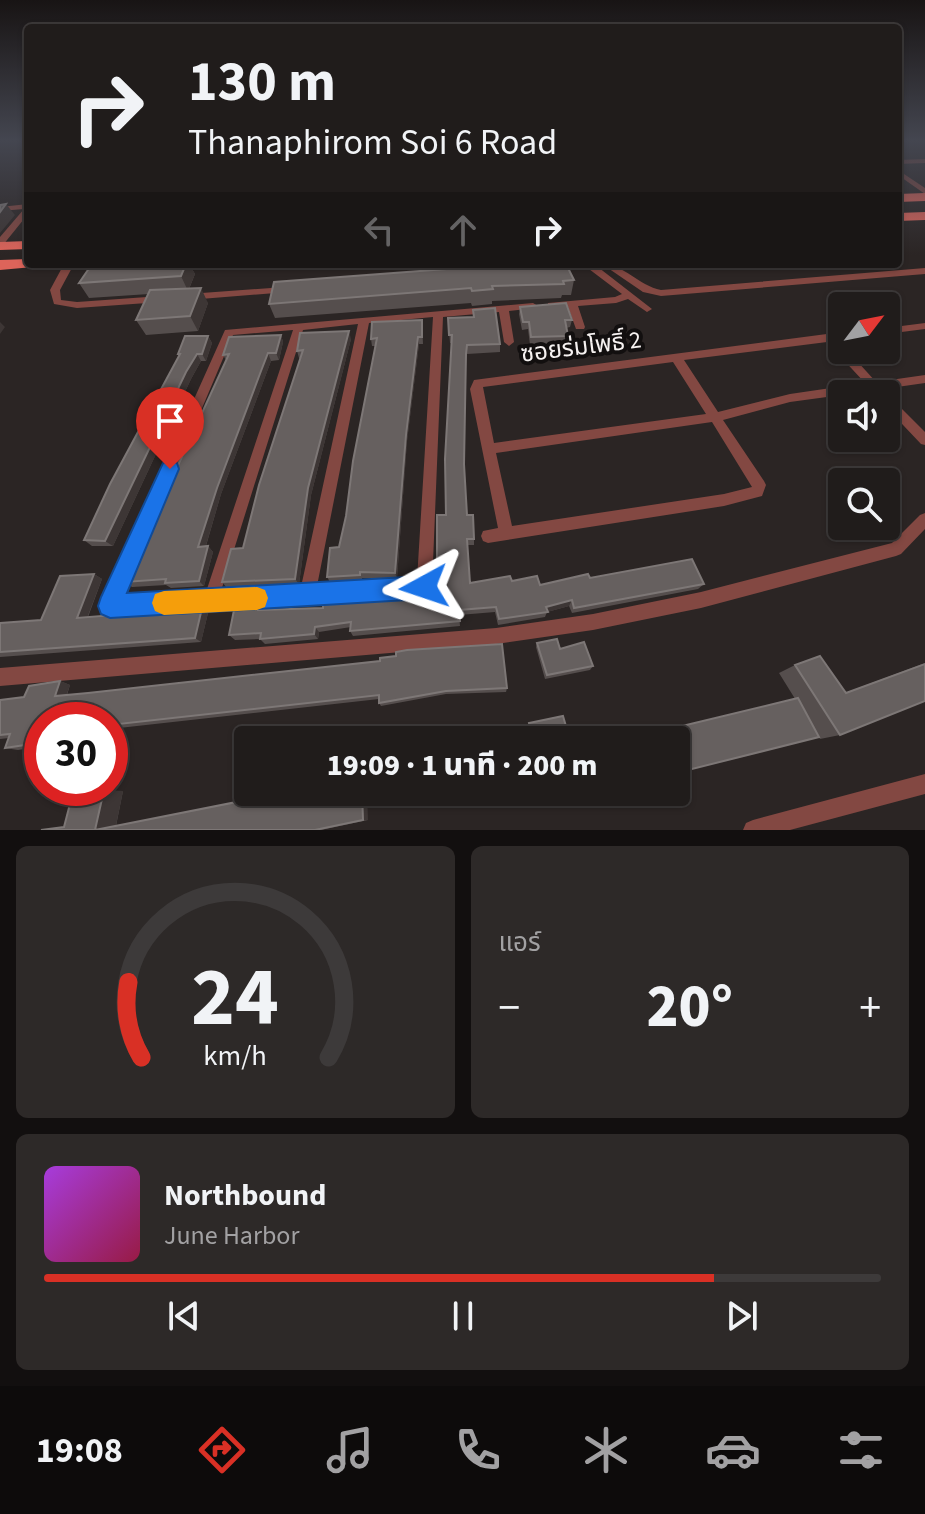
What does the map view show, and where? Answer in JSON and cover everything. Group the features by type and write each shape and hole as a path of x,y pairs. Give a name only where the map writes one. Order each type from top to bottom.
{"main road":[{"path":"0,244 24,245"},
{"path":"0,265 24,264"}],"street":[{"path":"902,179 917,203"},
{"path":"0,209 24,208"},
{"path":"0,244 24,213"},
{"path":"67,268 54,296 57,302 64,304 299,289"},
{"path":"537,273 564,268"},
{"path":"592,268 647,309"},
{"path":"613,268 646,290 661,293 925,271"},
{"path":"438,313 424,587 110,606 229,332 438,313 616,300 629,295"},
{"path":"572,303 580,327"},
{"path":"503,308 509,342"},
{"path":"307,596 364,322"},
{"path":"900,329 925,326"},
{"path":"211,600 299,327"},
{"name":"ซอยร่มโพธิ์ 2","path":"506,532 476,389 478,383 828,337"},
{"path":"488,536 724,500 757,492 759,485 676,357"},
{"path":"857,364 869,380"},
{"path":"900,385 925,379"},
{"path":"489,449 717,417 790,398 828,395"},
{"path":"900,414 925,440"},
{"path":"0,677 496,636 593,622 723,595 896,549 925,519"},
{"path":"753,830 925,784"}],"building":[{"path":"89,268 184,268 181,276 79,283"},
{"path":"461,268 568,268 574,280 563,281 564,284 492,286 493,289 472,291 471,288 269,304 274,282"},
{"path":"201,288 190,316 136,320 150,290"},
{"path":"566,303 572,320 565,320 568,336 531,337 529,322 523,322 520,307"},
{"path":"495,308 500,344 467,345 466,354 464,464 467,515 473,515 474,539 467,539 470,583 510,576 512,581 537,576 540,585 588,574 590,578 692,559 704,584 574,608 572,600 546,607 548,612 499,619 496,607 459,610 460,621 350,631 351,622 315,627 314,634 260,639 261,633 229,635 235,605 259,604 258,610 323,608 323,604 423,592 437,586 437,515 446,515 445,459 452,335 449,335 448,318 474,317 473,310"},
{"path":"422,320 406,435 395,573 360,572 360,575 327,577 330,548 339,547 346,516 353,461 377,338 371,339 372,322"},
{"path":"349,331 308,488 295,579 222,582 231,549 243,548 259,485 303,350 297,351 300,333"},
{"path":"281,335 276,353 268,353 217,488 198,547 208,546 199,581 165,583 166,579 125,582 137,546 146,546 169,485 229,354 223,355 229,337"},
{"path":"185,336 208,336 202,354 197,354 186,372 105,541 84,540 110,484 180,354"},
{"path":"94,574 77,618 202,608 195,638 0,652 0,623 41,620 60,576"},
{"path":"557,639 560,649 584,642 593,666 547,675 537,643"},
{"path":"502,644 507,688 446,691 379,703 379,695 128,723 128,702 24,702 24,745 5,748 10,734 0,735 0,700 24,697 29,686 60,681 55,696 380,661 380,658 396,656 396,652"},
{"path":"820,656 846,693 925,664 925,701 840,735 795,665"},
{"path":"798,698 819,737 690,769 690,726 682,726"},
{"path":"563,716 566,726 530,726 529,723"},
{"path":"234,802 234,806 362,806 363,820 315,830 95,830"},
{"path":"69,806 100,806 95,830 41,830 64,827"}],"slow traffic":[{"path":"164,603 257,598"}],"route":[{"path":"170,469 110,606 424,587"}]}
